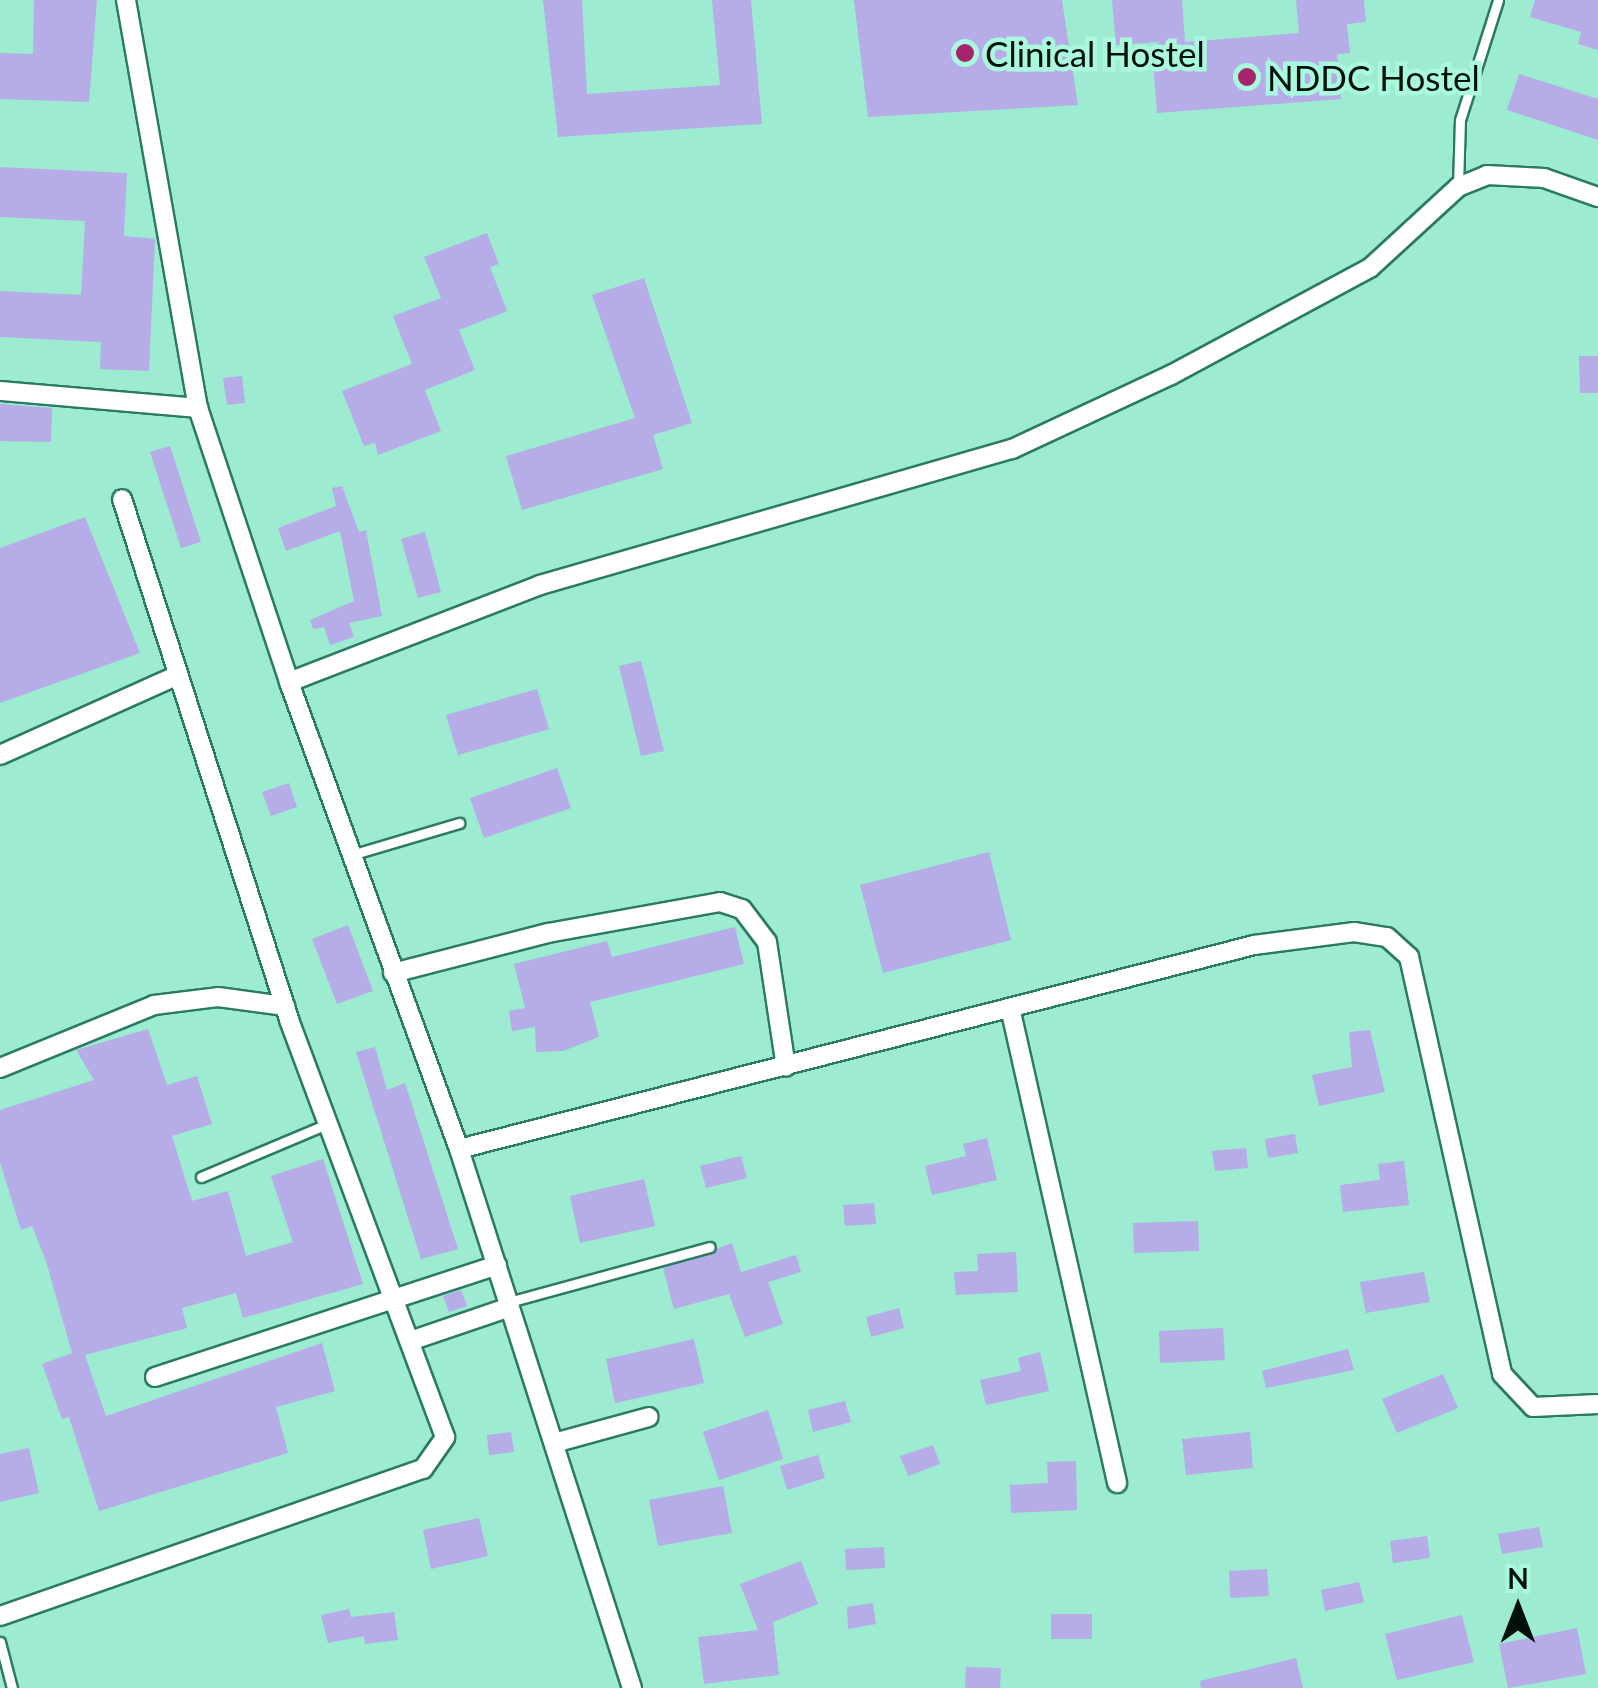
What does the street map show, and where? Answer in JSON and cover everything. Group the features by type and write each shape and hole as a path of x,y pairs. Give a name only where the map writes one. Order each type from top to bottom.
{"street":[{"path":"126,0 198,408 289,682 460,1149 632,1688"},
{"path":"289,682 540,585 1012,449 1171,376 1370,268 1458,187 1488,174 1518,174 1598,197"},
{"path":"0,391 198,408"},
{"path":"0,1616 423,1469 445,1437 412,1340 284,1006 122,499"},
{"path":"0,755 176,676"},
{"path":"393,973 548,932 720,902 742,909 767,942 786,1067"},
{"path":"460,1149 1011,1012 1254,945 1354,932 1400,942 1430,1040 1502,1374 1533,1406 1598,1404"},
{"path":"0,1068 154,1005 218,997 284,1006"},
{"path":"1011,1012 1118,1483"},
{"path":"155,1377 497,1265"},
{"path":"412,1340 510,1305"},
{"path":"554,1443 649,1416"}],"lane":[{"path":"1458,187 1460,120 1498,0"},
{"path":"351,854 460,823"},
{"path":"201,1177 329,1123"},
{"path":"510,1305 710,1247"},
{"path":"0,1642 12,1688"}],"building":[{"path":"34,0 97,0 89,102 0,99 0,53 33,54"},
{"path":"543,0 582,0 587,94 720,85 712,0 751,0 762,124 558,137"},
{"name":"Clinical Hostel","path":"854,0 1062,0 1078,105 868,117"},
{"name":"NDDC Hostel","path":"1112,0 1182,0 1185,42 1299,33 1296,0 1364,0 1366,22 1347,24 1350,53 1337,54 1341,99 1157,113 1152,50 1159,42 1116,45"},
{"path":"1535,0 1598,0 1598,50 1578,44 1581,32 1530,17"},
{"path":"1519,74 1598,99 1598,140 1507,110"},
{"path":"0,167 127,173 124,236 155,239 149,371 100,369 101,342 0,337 0,291 81,295 85,221 0,217"},
{"path":"487,233 499,264 490,267 507,311 459,330 475,370 425,390 441,431 378,455 375,443 364,446 342,391 412,364 393,316 441,298 424,257"},
{"path":"644,278 692,423 653,435 663,469 522,510 506,456 635,418 592,295"},
{"path":"1579,356 1598,356 1598,393 1580,393"},
{"path":"242,376 245,403 227,405 223,378"},
{"path":"0,404 52,408 51,442 0,441"},
{"path":"170,446 201,542 181,548 150,452"},
{"path":"342,486 359,532 366,530 382,616 349,623 354,637 330,645 324,627 313,629 310,620 354,601 340,531 286,551 278,528 336,506 332,488"},
{"path":"85,517 140,653 0,703 0,548"},
{"path":"425,532 441,592 418,598 401,539"},
{"path":"641,661 664,751 641,756 619,666"},
{"path":"537,689 549,729 458,755 446,715"},
{"path":"557,768 571,808 484,838 470,798"},
{"path":"289,783 297,807 271,816 262,792"},
{"path":"989,852 1011,940 883,973 860,885"},
{"path":"348,925 373,991 337,1004 312,939"},
{"path":"735,927 744,964 590,1002 599,1037 563,1051 536,1052 535,1027 512,1031 509,1011 525,1008 514,964 607,941 612,957"},
{"path":"148,1029 167,1085 197,1076 212,1124 172,1136 192,1201 228,1191 246,1256 293,1242 271,1176 323,1159 363,1284 243,1318 236,1293 182,1308 187,1328 85,1355 106,1416 322,1343 335,1391 276,1407 288,1453 99,1511 69,1417 62,1419 42,1364 72,1353 46,1261 32,1226 21,1230 0,1162 0,1110 94,1080 76,1050"},
{"path":"1370,1030 1385,1092 1319,1106 1312,1075 1352,1067 1349,1032"},
{"path":"375,1047 387,1090 405,1083 458,1249 421,1259 356,1052"},
{"path":"1295,1134 1298,1153 1268,1158 1265,1139"},
{"path":"987,1138 997,1180 932,1195 925,1166 966,1156 963,1144"},
{"path":"1246,1148 1248,1168 1215,1171 1212,1151"},
{"path":"741,1156 747,1178 706,1188 700,1166"},
{"path":"1404,1161 1409,1205 1343,1212 1340,1185 1380,1180 1378,1164"},
{"path":"644,1179 655,1226 580,1243 570,1196"},
{"path":"874,1203 876,1224 845,1226 843,1205"},
{"path":"1198,1221 1199,1251 1134,1253 1133,1223"},
{"path":"732,1243 741,1272 796,1255 801,1272 768,1282 783,1324 745,1337 729,1294 674,1309 663,1268"},
{"path":"1016,1252 1018,1292 956,1295 954,1272 978,1271 977,1254"},
{"path":"1424,1272 1430,1302 1366,1313 1360,1282"},
{"path":"461,1290 467,1306 449,1312 443,1296"},
{"path":"899,1308 904,1328 871,1337 866,1317"},
{"path":"1223,1328 1225,1360 1160,1363 1159,1331"},
{"path":"694,1339 704,1383 615,1403 606,1359"},
{"path":"1348,1349 1354,1370 1266,1388 1262,1371"},
{"path":"1040,1352 1049,1391 986,1405 980,1380 1021,1371 1018,1358"},
{"path":"1443,1374 1458,1408 1397,1433 1382,1399"},
{"path":"845,1401 851,1422 813,1432 808,1410"},
{"path":"768,1410 783,1459 719,1480 703,1432"},
{"path":"511,1432 514,1452 489,1455 487,1435"},
{"path":"1250,1432 1253,1468 1186,1475 1182,1439"},
{"path":"933,1445 940,1464 908,1476 900,1456"},
{"path":"29,1448 39,1493 0,1502 0,1454"},
{"path":"818,1455 825,1478 787,1490 780,1466"},
{"path":"1076,1461 1077,1510 1011,1513 1010,1485 1048,1483 1047,1462"},
{"path":"723,1486 732,1533 658,1546 649,1500"},
{"path":"479,1518 488,1556 431,1569 423,1530"},
{"path":"1539,1527 1543,1547 1502,1554 1498,1534"},
{"path":"1427,1536 1430,1558 1393,1563 1390,1541"},
{"path":"884,1547 885,1568 846,1570 845,1549"},
{"path":"801,1561 818,1604 773,1622 779,1675 704,1684 698,1637 758,1630 740,1584"},
{"path":"1267,1569 1269,1596 1230,1598 1229,1571"},
{"path":"1359,1582 1364,1602 1325,1611 1321,1590"},
{"path":"873,1603 876,1624 848,1629 847,1607"},
{"path":"349,1609 351,1617 394,1612 398,1640 365,1644 364,1636 328,1643 321,1615"},
{"path":"1051,1614 1092,1614 1092,1639 1051,1639"},
{"path":"1462,1615 1474,1662 1397,1680 1385,1634"},
{"path":"1577,1628 1586,1674 1508,1688 1499,1644"},
{"path":"1296,1658 1303,1688 1201,1688 1200,1681"},
{"path":"966,1667 1001,1668 1000,1688 965,1688"}],"place":[{"name":"Clinical Hostel","path":"965,53"},
{"name":"NDDC Hostel","path":"1247,77"}]}
